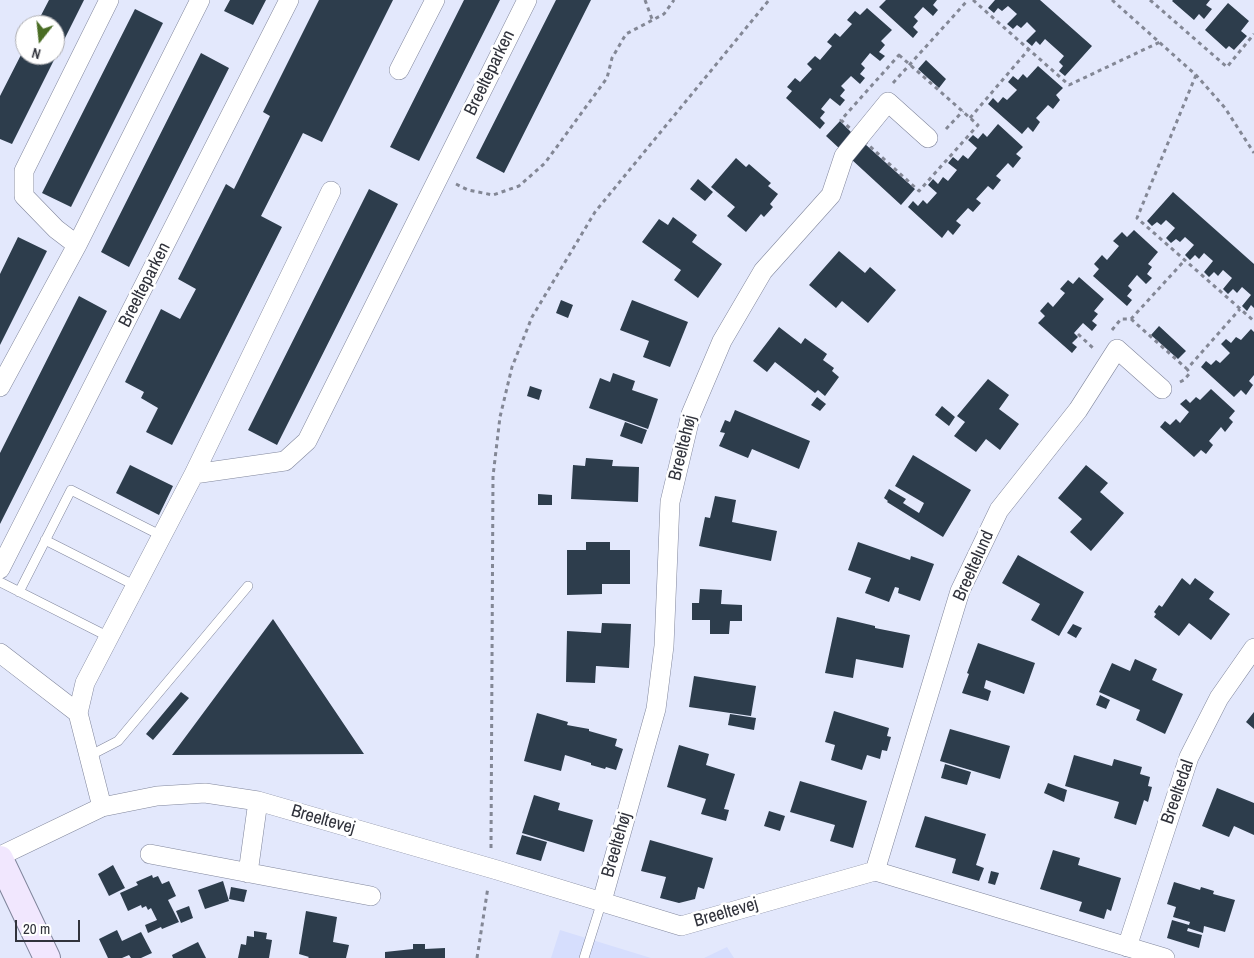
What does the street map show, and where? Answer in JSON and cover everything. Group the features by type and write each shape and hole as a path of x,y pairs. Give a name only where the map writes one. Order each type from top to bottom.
{"main road":[{"path":"0,857 47,958"}],"street":[{"path":"77,245 56,229 24,196 24,171 109,0"},
{"path":"0,387 77,245 200,0"},
{"name":"Breelteparken","path":"0,569 289,0"},
{"path":"399,70 435,0"},
{"name":"Breelteparken","path":"194,474 285,461 306,441 527,0"},
{"path":"888,102 928,138"},
{"name":"Breeltehøj","path":"602,901 656,709 664,646 670,502 691,414 722,341 763,271 831,195 844,156 888,102"},
{"path":"102,807 78,713 85,683 194,474 331,191"},
{"name":"Breeltelund","path":"875,871 960,591 999,510 1078,410 1117,349 1162,389"},
{"name":"Breeltedal","path":"1127,947 1189,757 1220,698 1254,648"},
{"path":"0,653 78,713"},
{"name":"Breeltevej","path":"0,857 102,807 157,796 205,793 258,801 491,868 681,926 875,871"},
{"path":"248,873 258,801"},
{"path":"150,854 371,896"},
{"path":"875,871 1166,958"}],"lane":[{"path":"19,592 71,490 162,536"},
{"path":"45,540 136,586"},
{"path":"0,582 109,637"},
{"path":"89,756 118,742 248,586"},
{"path":"584,958 602,901"}],"path":[{"path":"645,0 652,19"},
{"path":"437,181 493,195 519,186 545,163 607,78 612,58 626,34 664,14 674,0"},
{"path":"477,958 491,868 493,476 500,417 512,367 532,317 595,212 768,0"},
{"path":"888,102 894,82 968,0"},
{"path":"973,0 1069,85 1160,42"},
{"path":"1112,0 1196,75 1225,108 1254,153"},
{"path":"1150,0 1227,66 1254,34"},
{"path":"970,118 1029,49"},
{"path":"1196,75 1137,218 1254,321"},
{"path":"928,138 947,128 963,111"},
{"path":"1131,319 1185,260"},
{"path":"1187,369 1240,309"},
{"path":"1110,331 1121,319 1131,319 1190,373 1184,380 1162,389"},
{"path":"1078,334 1094,350 1099,344"}],"shaded area":[{"path":"560,930 651,958 551,958"},
{"path":"727,947 734,958 704,958"}],"building":[{"path":"49,0 84,0 65,38 65,15 41,15"},
{"path":"230,0 266,0 253,25 224,11"},
{"path":"319,0 393,0 322,142 303,133 261,216 282,227 172,445 146,432 158,408 141,398 144,392 125,382 161,309 180,319 196,289 178,279 226,184 234,189 270,116 263,112"},
{"path":"464,0 500,0 419,161 390,147"},
{"path":"556,0 591,0 504,173 476,158"},
{"path":"886,0 937,0 933,5 938,10 933,16 923,7 914,17 918,21 913,27 918,32 913,38 879,7"},
{"path":"995,0 1040,0 1092,46 1065,76 1059,71 1063,66 1059,62 1064,56 1045,39 1040,45 1036,41 1032,46 1026,41 1036,31 1027,22 1021,28 1017,25 1013,29 1007,24 1017,14 1008,6 1002,11 998,8 994,13 988,8"},
{"path":"1173,0 1210,0 1206,5 1212,9 1204,19 1199,14 1194,20"},
{"path":"1228,3 1249,21 1241,31 1247,36 1234,50 1229,46 1226,49 1205,30"},
{"path":"867,8 892,30 881,41 885,45 879,52 885,56 880,61 870,53 861,64 865,68 860,74 865,78 860,84 851,76 841,86 845,90 840,96 845,100 840,106 830,98 821,109 825,112 820,118 825,123 820,129 786,98 792,91 787,87 795,78 800,82 812,69 807,64 815,56 820,60 832,46 827,42 835,33 840,37 852,24 847,20 855,11 860,15"},
{"path":"135,9 163,23 71,207 42,193"},
{"path":"201,53 229,68 129,267 101,252"},
{"path":"926,60 946,79 939,88 918,69"},
{"path":"16,65 52,65 12,144 0,139 0,96"},
{"path":"1038,66 1063,88 1056,95 1060,100 1053,109 1048,105 1036,118 1040,122 1033,132 1028,127 1022,134 988,104 993,98 998,103 1003,97 1007,100 1017,90 1008,82 1013,76 1018,80 1023,74 1027,78"},
{"path":"840,121 853,134 840,149 826,136"},
{"path":"998,124 1023,147 1016,154 1021,158 1013,168 1008,163 996,176 1001,180 993,190 988,186 976,199 981,203 973,212 968,208 956,221 961,225 953,235 948,230 942,238 908,207 913,201 918,206 923,200 927,204 937,193 928,185 933,179 938,184 943,177 948,181 957,170 948,163 953,157 958,161 963,155 968,159 977,148 968,140 973,135 978,139 983,133 987,137"},
{"path":"865,144 915,189 901,205 851,159"},
{"path":"736,158 746,167 749,164 771,183 768,186 778,194 770,204 773,207 764,217 761,214 746,232 727,216 735,207 711,187"},
{"path":"698,179 713,192 705,201 690,189"},
{"path":"369,189 398,204 277,445 248,430"},
{"path":"1173,192 1254,264 1254,308 1251,305 1247,311 1242,306 1251,295 1242,287 1237,293 1233,289 1228,294 1223,289 1232,278 1223,270 1218,276 1214,272 1209,277 1204,272 1213,261 1204,253 1199,259 1195,255 1190,260 1185,255 1194,245 1185,237 1180,242 1176,239 1171,243 1166,238 1175,228 1166,220 1161,225 1157,222 1152,226 1147,221"},
{"path":"673,217 697,235 692,242 722,264 698,298 674,280 681,270 642,242 659,219 668,225"},
{"path":"1134,230 1158,252 1148,264 1152,267 1147,274 1152,278 1146,284 1137,275 1128,286 1132,290 1127,296 1132,300 1127,306 1093,276 1099,269 1094,264 1102,255 1107,260 1119,246 1113,241 1122,232 1127,237"},
{"path":"18,237 47,251 0,345 0,274"},
{"path":"839,251 865,273 870,267 896,290 868,323 842,301 836,308 809,285"},
{"path":"1079,277 1104,299 1094,311 1098,314 1092,321 1097,325 1092,331 1083,323 1074,333 1078,337 1072,343 1077,347 1072,353 1038,323 1045,316 1040,311 1048,302 1053,307 1065,293 1060,289 1068,280 1073,284"},
{"path":"79,296 107,311 0,524 0,453"},
{"path":"561,300 573,305 568,318 556,313"},
{"path":"632,300 688,322 670,367 643,357 649,341 620,330"},
{"path":"1159,326 1186,351 1178,359 1151,335"},
{"path":"779,327 801,344 805,338 827,354 823,360 834,368 832,371 839,377 825,396 818,390 815,393 775,362 767,372 753,361"},
{"path":"1251,329 1254,332 1254,375 1249,381 1253,385 1246,395 1241,390 1234,397 1201,367 1206,361 1211,365 1216,360 1220,363 1230,353 1221,344 1226,339 1231,343 1236,337 1241,340"},
{"path":"613,373 635,381 632,390 658,399 648,429 589,408 600,378 610,382"},
{"path":"988,379 1009,395 999,409 1019,424 1000,450 986,439 976,452 954,436 965,422 957,416"},
{"path":"530,386 542,390 539,400 527,396"},
{"path":"1211,389 1235,411 1229,418 1233,422 1225,432 1221,427 1209,441 1213,445 1206,454 1201,450 1194,457 1160,427 1165,421 1170,425 1176,419 1180,423 1189,412 1180,404 1186,399 1190,403 1196,397 1200,400"},
{"path":"817,397 826,404 820,411 811,405"},
{"path":"942,406 955,417 949,426 935,415"},
{"path":"735,410 810,441 799,469 752,449 748,458 719,446 725,433 720,432 725,420 730,422"},
{"path":"625,422 647,430 642,444 620,436"},
{"path":"913,455 971,490 943,537 887,502 884,498 889,489 906,499 903,503 919,513 924,503 895,486"},
{"path":"586,458 613,460 612,466 639,467 638,502 571,499 573,465 585,466"},
{"path":"130,465 173,486 159,515 116,493"},
{"path":"1086,465 1108,483 1100,492 1124,513 1091,551 1070,532 1082,519 1058,498"},
{"path":"538,494 552,495 552,505 538,505"},
{"path":"715,496 736,500 732,522 777,531 771,561 699,546 705,517 710,518"},
{"path":"586,542 610,542 610,550 630,550 630,584 602,584 602,594 567,595 567,550 586,550"},
{"path":"858,542 910,560 911,556 934,564 920,601 898,593 899,588 895,587 889,602 865,593 871,578 848,570"},
{"path":"1018,555 1084,592 1059,636 1031,620 1040,604 1002,583"},
{"path":"1182,578 1190,585 1195,578 1214,592 1209,599 1230,614 1211,640 1189,623 1179,636 1154,617 1156,614 1154,612 1159,605 1162,607"},
{"path":"700,589 722,590 721,604 742,605 742,621 730,621 729,634 710,634 710,620 692,620 692,603 699,603"},
{"path":"837,617 875,626 875,628 910,635 903,668 856,659 853,678 825,673"},
{"path":"273,619 364,754 172,755"},
{"path":"602,623 631,624 629,668 596,666 595,683 566,682 567,631 601,633"},
{"path":"1073,624 1082,628 1076,638 1067,633"},
{"path":"978,643 1035,663 1024,694 986,680 984,688 991,691 988,701 962,693"},
{"path":"1135,659 1157,669 1152,680 1183,694 1165,734 1136,720 1140,710 1099,692 1112,663 1130,671"},
{"path":"694,676 756,686 751,716 689,707"},
{"path":"181,692 189,698 153,740 146,734"},
{"path":"1100,695 1110,700 1106,709 1096,705"},
{"path":"834,711 889,728 887,736 891,737 887,751 882,750 880,759 867,755 862,770 831,760 835,745 825,742"},
{"path":"1254,712 1254,729 1246,722"},
{"path":"537,713 568,722 567,725 589,729 589,731 617,739 615,746 623,749 616,770 591,765 591,763 565,755 561,771 524,761"},
{"path":"730,714 756,718 754,730 728,725"},
{"path":"950,729 1010,746 1000,779 940,761"},
{"path":"679,745 709,754 706,765 735,774 724,809 729,810 726,821 701,814 706,799 667,787"},
{"path":"1074,755 1112,766 1114,759 1142,767 1140,774 1150,777 1148,786 1152,787 1148,802 1144,800 1136,825 1114,818 1119,802 1065,786"},
{"path":"945,764 971,772 967,785 941,778"},
{"path":"800,781 867,801 853,848 830,841 835,825 790,812"},
{"path":"1048,783 1067,790 1064,802 1044,793"},
{"path":"1217,788 1254,803 1254,835 1234,826 1229,837 1202,826"},
{"path":"534,795 560,803 558,810 593,820 584,852 522,833"},
{"path":"769,811 785,816 780,831 764,826"},
{"path":"925,816 986,834 976,865 984,868 979,881 952,873 956,859 915,847"},
{"path":"522,835 547,842 541,861 516,854"},
{"path":"650,840 713,858 704,889 698,887 695,899 679,903 660,898 666,877 641,871"},
{"path":"1053,850 1080,858 1078,865 1121,878 1111,911 1107,909 1104,919 1079,911 1082,902 1040,889"},
{"path":"113,865 125,888 109,896 98,874"},
{"path":"991,871 999,873 995,885 988,883"},
{"path":"152,875 153,878 158,876 162,884 169,881 176,896 168,900 179,922 148,933 145,925 157,920 151,908 148,910 146,906 142,908 141,905 128,911 120,893 138,885 136,882"},
{"path":"223,881 229,901 205,909 198,890"},
{"path":"1174,882 1200,890 1201,887 1214,891 1213,894 1235,900 1225,932 1204,926 1203,933 1188,928 1187,931 1202,935 1199,948 1167,938 1172,920 1189,925 1190,922 1173,917 1176,907 1167,904"},
{"path":"231,887 247,890 244,902 229,899"},
{"path":"189,906 193,918 181,923 176,911"},
{"path":"306,911 337,917 333,942 349,945 346,958 308,958 299,954"},
{"path":"117,930 122,941 141,932 152,953 141,958 131,958 129,955 122,958 108,958 99,939"},
{"path":"254,931 267,933 266,939 272,940 269,958 238,958 241,944 246,945 247,936 254,937"},
{"path":"198,942 206,958 173,958 172,955"},
{"path":"413,944 425,944 425,949 445,948 445,958 385,958 385,952 413,949"}]}
